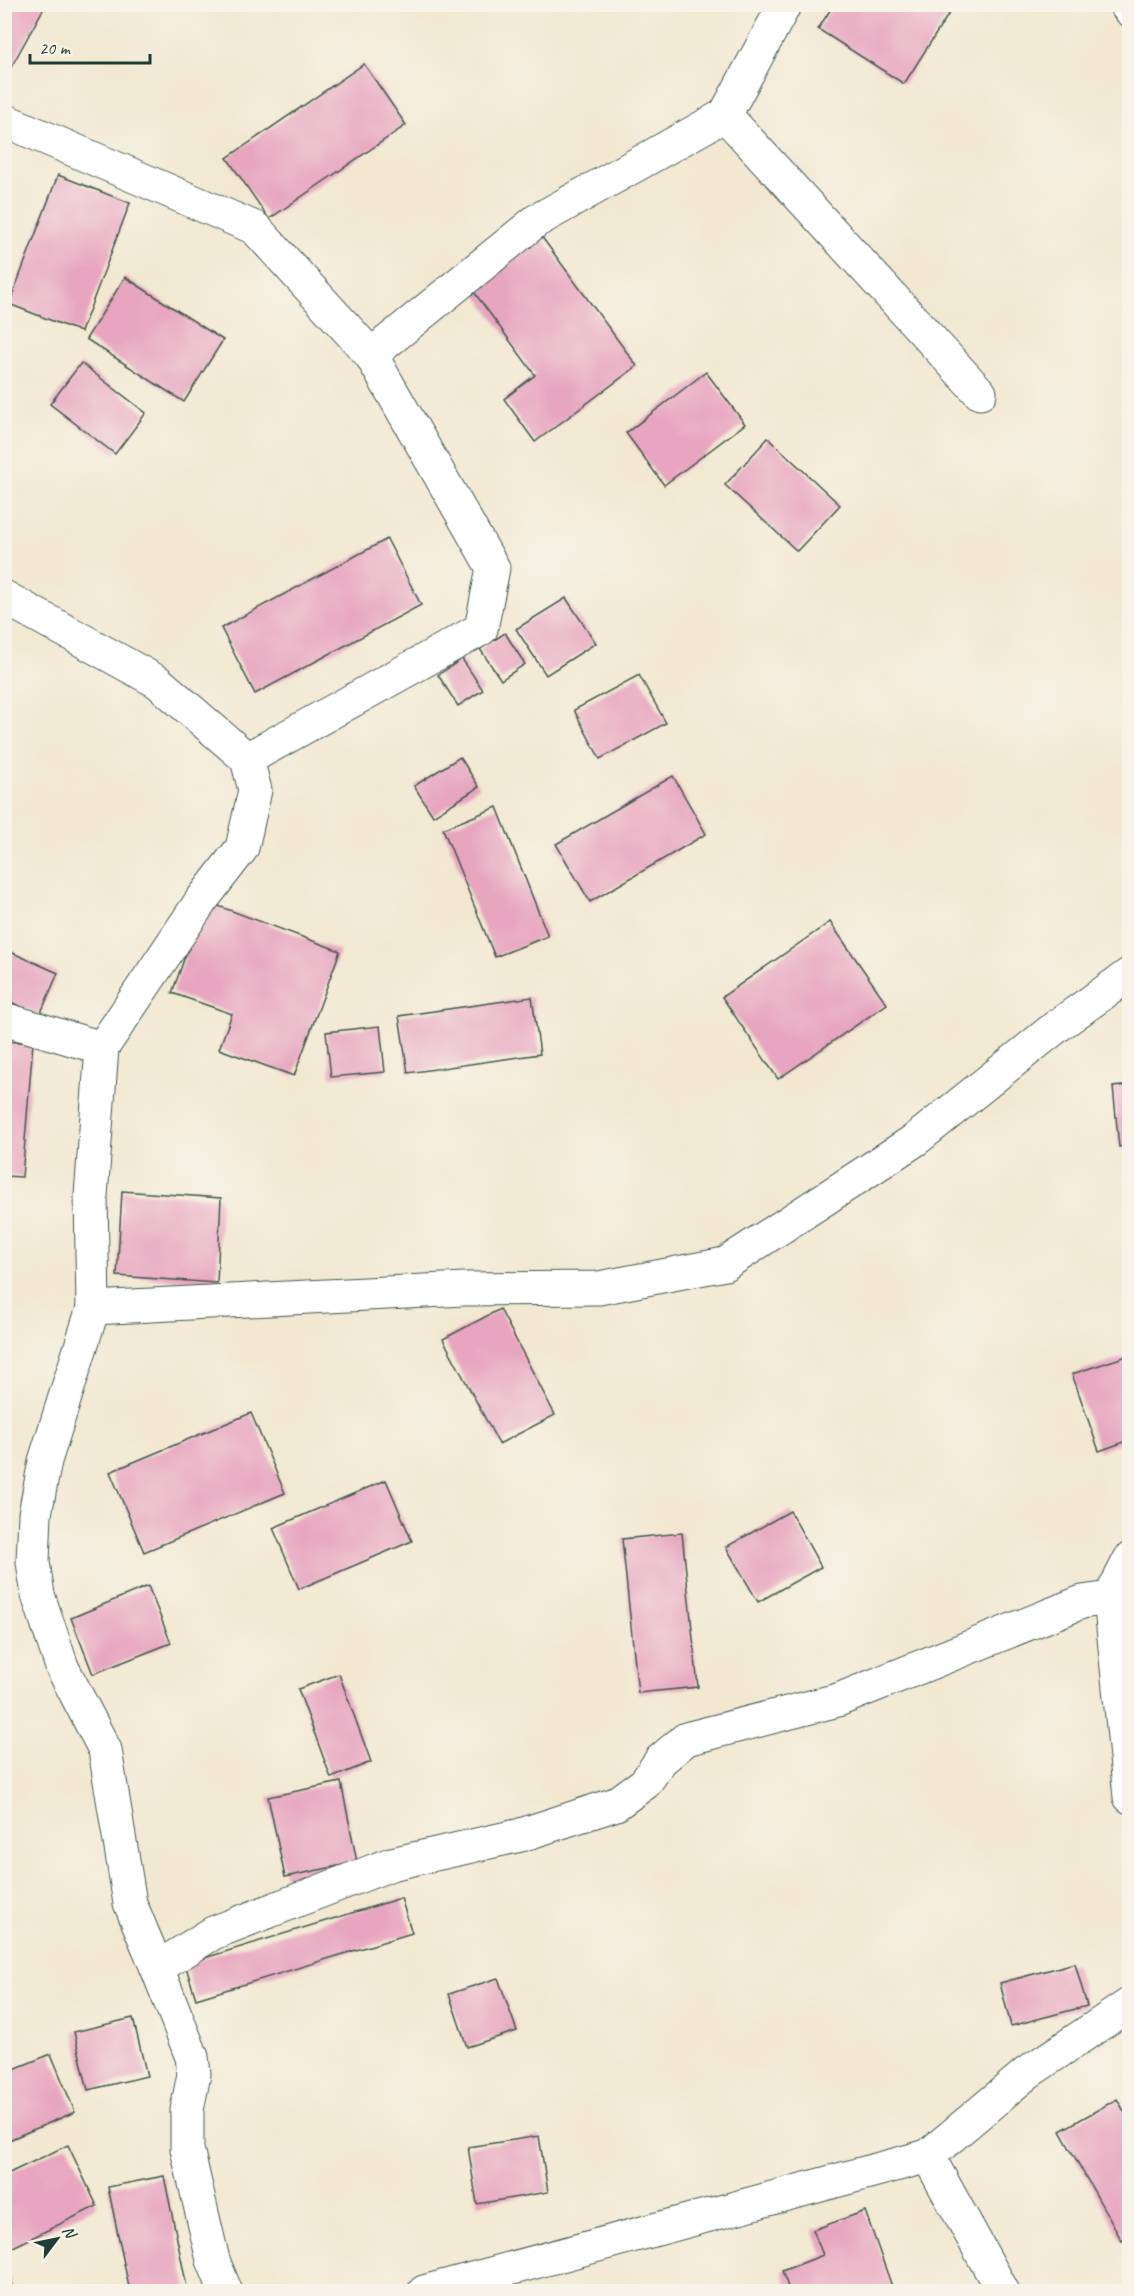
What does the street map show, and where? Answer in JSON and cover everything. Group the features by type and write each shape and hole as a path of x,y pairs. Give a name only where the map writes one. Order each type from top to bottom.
{"street":[{"path":"370,355 536,221 725,115 784,4"},
{"path":"1125,4 1130,10"},
{"path":"725,115 980,393"},
{"path":"4,120 255,228 370,355 492,568 481,628 247,759"},
{"path":"4,597 158,682 247,759 255,790 242,848 201,901 102,1048 91,1196 93,1308 45,1461 35,1514 33,1562 38,1595 62,1667 105,1750 130,1903 192,2057 194,2074 187,2110 187,2150 213,2260 226,2292"},
{"path":"93,1308 464,1289 599,1288 725,1264 915,1140 1056,1027 1130,974"},
{"path":"4,1019 102,1048"},
{"path":"1130,1559 1110,1598 1130,1797"},
{"path":"157,1968 213,1933 391,1864 521,1835 616,1804 645,1783 661,1760 686,1739 838,1700 1082,1602 1110,1598"},
{"path":"424,2292 928,2156 1027,2073 1130,2004"},
{"path":"928,2156 1004,2292"}],"building":[{"path":"4,4 46,4 4,80"},
{"path":"834,4 955,4 904,84 818,29"},
{"path":"364,64 406,125 269,219 227,158"},
{"path":"58,175 130,203 81,332 9,304"},
{"path":"541,236 637,366 535,442 504,399 535,375 471,288"},
{"path":"125,277 223,340 184,402 86,339"},
{"path":"81,363 146,413 115,454 50,404"},
{"path":"706,372 745,424 664,485 626,433"},
{"path":"768,438 840,505 797,551 725,485"},
{"path":"387,539 421,605 255,694 221,628"},
{"path":"566,598 596,643 546,675 516,629"},
{"path":"505,633 525,664 501,680 480,649"},
{"path":"462,659 483,690 458,706 438,675"},
{"path":"639,675 666,723 600,759 574,710"},
{"path":"460,757 479,787 433,816 414,786"},
{"path":"673,776 706,834 590,902 556,844"},
{"path":"497,807 548,936 495,957 443,829"},
{"path":"205,901 340,951 294,1076 219,1049 232,1014 172,993"},
{"path":"830,922 887,1004 778,1079 722,997"},
{"path":"4,949 58,973 40,1015 4,999"},
{"path":"532,997 540,1054 408,1073 399,1016"},
{"path":"380,1026 385,1072 331,1077 326,1032"},
{"path":"4,1041 33,1043 22,1177 4,1176"},
{"path":"1130,1085 1130,1146 1119,1147 1113,1087"},
{"path":"122,1191 221,1198 217,1283 117,1276"},
{"path":"500,1309 555,1415 499,1444 443,1339"},
{"path":"1130,1355 1130,1440 1099,1451 1072,1374"},
{"path":"251,1413 285,1493 144,1552 110,1472"},
{"path":"386,1480 412,1541 299,1589 273,1528"},
{"path":"790,1511 821,1567 758,1602 726,1547"},
{"path":"682,1533 698,1687 638,1693 622,1539"},
{"path":"148,1586 171,1643 93,1674 71,1618"},
{"path":"339,1674 371,1762 331,1778 298,1689"},
{"path":"341,1782 357,1862 285,1877 268,1797"},
{"path":"401,1898 412,1933 196,1999 185,1964"},
{"path":"1075,1963 1087,2006 1011,2026 1000,1983"},
{"path":"498,1978 517,2031 467,2047 449,1994"},
{"path":"133,2018 147,2076 88,2090 74,2032"},
{"path":"51,2054 75,2112 4,2142 4,2073"},
{"path":"1117,2099 1130,2121 1130,2236 1122,2241 1060,2131"},
{"path":"539,2136 548,2192 477,2204 468,2147"},
{"path":"68,2145 97,2206 5,2251 5,2175"},
{"path":"164,2176 188,2292 130,2292 108,2187"},
{"path":"865,2211 894,2292 790,2292 782,2271 823,2255 813,2230"},
{"path":"6,2270 14,2292 4,2292"}]}
